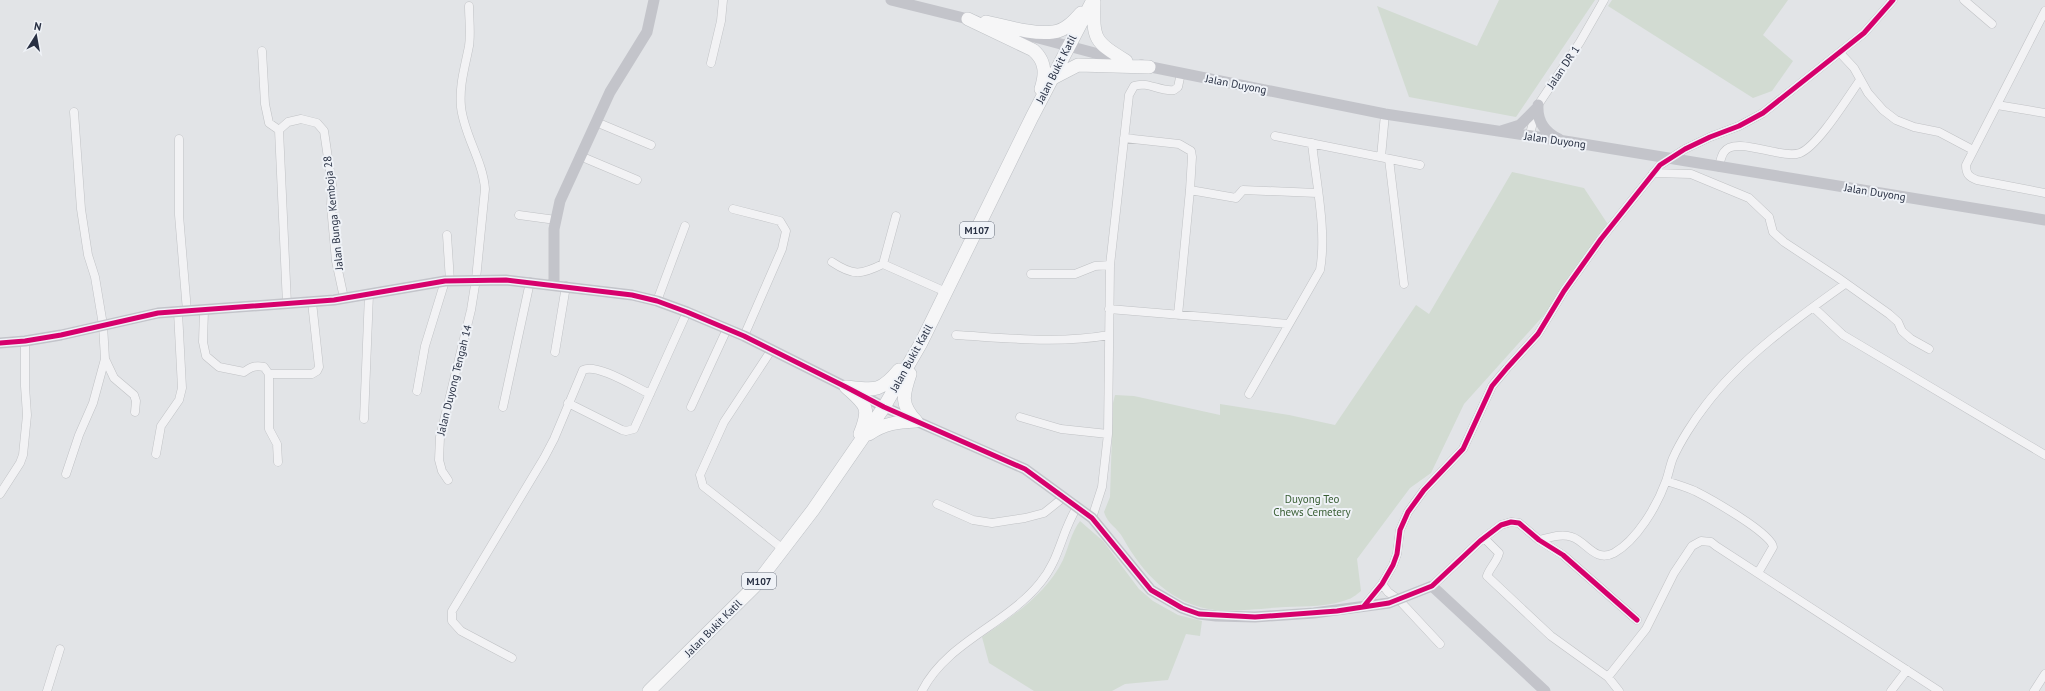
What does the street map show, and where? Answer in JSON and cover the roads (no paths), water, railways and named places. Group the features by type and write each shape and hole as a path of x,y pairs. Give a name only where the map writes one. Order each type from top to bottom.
{"main road":[{"path":"968,19 1035,31 1054,32 1073,22 1093,0"},
{"path":"1093,0 1093,25 1095,36 1101,46 1126,61"},
{"name":"Jalan Bukit Katil","path":"649,691 754,587 852,456 884,408 921,343 1067,46 1093,0"},
{"path":"968,19 1033,50 1040,56 1044,64 1045,78 1032,117"},
{"path":"1051,79 1078,65 1149,67"},
{"path":"846,387 870,390 878,389 888,383 921,343"},
{"path":"916,421 908,412 904,402 904,392 921,343"},
{"path":"846,387 861,401 866,408 866,418 852,456"},
{"path":"862,440 880,426 896,422 916,421"}],"street":[{"path":"554,285 553,244 560,201 610,92 647,32 654,0"},
{"path":"711,63 721,21 723,0"},
{"name":"Jalan Duyong","path":"891,0 1149,67 1385,114 1669,158 2043,222"},
{"name":"Jalan DR 1","path":"1529,137 1537,107 1580,42 1604,0"},
{"path":"1364,606 1382,584 1393,565 1397,554 1400,530 1408,512 1424,490 1463,449 1492,386 1506,368 1538,334 1564,291 1601,239 1653,173 1669,158 1710,136 1739,126 1763,113 1864,33 1893,0"},
{"path":"1964,0 1992,24"},
{"name":"Jalan Duyong Tengah 14","path":"448,480 442,471 439,460 440,437 471,310 486,189 485,177 469,137 462,108 462,81 470,32 469,6"},
{"path":"2045,11 1966,165 1966,172 1971,178 1984,182 2045,193"},
{"path":"262,51 265,104 269,123 279,130 287,304"},
{"path":"1840,53 1854,68 1860,80 1883,110 1896,120 1914,127 1939,132 1973,150"},
{"path":"1092,518 1102,487 1108,434 1110,265 1129,95 1134,86 1141,83 1165,90 1174,90 1178,87 1182,73"},
{"path":"1719,167 1724,151 1731,147 1742,146 1785,154 1800,153 1815,141 1860,80"},
{"path":"1997,105 2045,113"},
{"path":"1496,132 1520,125 1537,107"},
{"path":"1537,107 1543,128 1558,139 1571,142"},
{"path":"66,474 79,435 93,403 105,358 103,325 95,277 88,255 81,209 74,112"},
{"path":"1385,114 1385,158 1404,284"},
{"name":"Jalan Bunga Kemboja 28","path":"279,130 288,122 301,119 317,123 324,131 332,185 331,206 336,261 344,298"},
{"path":"596,122 651,145"},
{"path":"1276,136 1420,165"},
{"path":"1124,138 1179,144 1191,151 1190,190 1178,314"},
{"path":"156,454 162,426 179,400 182,388 183,311 179,215 179,139"},
{"path":"1249,394 1320,270 1322,257 1322,226 1312,143"},
{"path":"580,156 637,180"},
{"path":"1653,173 1691,174 1749,198 1769,217 1773,232 1784,242 1898,322 1902,331 1911,339 1929,349"},
{"path":"1190,190 1236,198 1243,190 1317,193"},
{"path":"733,209 780,221 786,231 782,249 744,336"},
{"path":"518,215 556,220"},
{"path":"883,264 896,216"},
{"path":"657,301 685,226"},
{"path":"417,391 425,346 448,281 447,235"},
{"path":"832,262 856,274 866,272 883,264 946,292"},
{"path":"1032,274 1075,274 1095,266 1110,265"},
{"path":"0,343 25,341 158,313 312,302 448,281 476,279 530,282 602,290 657,301 744,336 846,387 884,408 1025,469 1092,518 1151,590 1182,608 1199,614 1255,617 1337,611 1364,606 1389,604 1432,586 1484,538 1501,525 1511,522 1519,523 1539,540 1563,555 1637,620"},
{"path":"503,407 530,282"},
{"path":"1539,540 1555,536 1570,536 1578,540 1592,552 1599,555 1607,556 1614,553 1647,520 1666,481 1674,456 1716,391 1754,354 1813,307 1845,284"},
{"path":"555,352 566,286"},
{"path":"364,419 369,294"},
{"path":"269,374 312,374 317,371 319,367 312,302"},
{"path":"1813,307 1843,335 2045,455"},
{"path":"1109,309 1289,324"},
{"path":"204,310 203,342 206,356 210,360 219,367 244,372 255,366 264,367 269,374 269,429 277,444 278,462"},
{"path":"568,403 622,430 630,431 637,425 687,312"},
{"path":"691,406 727,329"},
{"path":"956,335 1037,340 1092,338 1109,335"},
{"path":"0,494 20,463 23,455 27,415 25,386 25,341"},
{"path":"772,349 724,422 700,475 703,486 783,549"},
{"path":"105,358 114,378 119,384 134,395 136,401 134,412"},
{"path":"512,658 461,631 452,621 452,611 544,458 554,439 580,374 587,368 602,371 650,394"},
{"path":"1020,416 1061,429 1108,434"},
{"path":"1666,481 1695,492 1749,523 1772,541 1773,547 1758,573"},
{"path":"937,504 973,520 992,523 1025,518 1044,513 1064,497"},
{"path":"922,691 929,678 942,662 1018,606 1040,583 1056,560 1067,526 1077,507"},
{"path":"1484,538 1499,553 1497,560 1489,569 1487,576 1551,636 1608,677 1619,691"},
{"path":"1608,677 1646,629 1674,573 1692,546 1696,542 1701,541 1711,542 1939,691"},
{"path":"1382,584 1388,592 1399,600 1440,644"},
{"path":"1432,586 1545,691"},
{"path":"47,691 60,649"},
{"path":"1891,691 1907,670"},
{"path":"2034,691 2045,674"}],"park label":[{"name":"Duyong Teo Chews Cemetery","path":"1312,505"}]}
